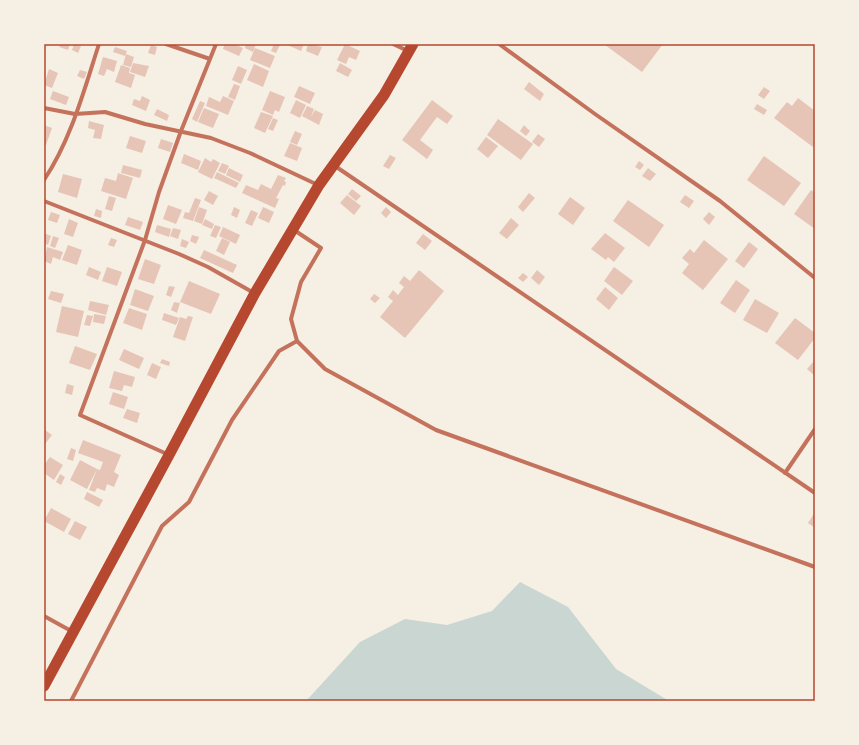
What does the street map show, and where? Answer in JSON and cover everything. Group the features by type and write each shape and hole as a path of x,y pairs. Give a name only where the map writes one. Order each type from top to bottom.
{"highway":[{"path":"44,686 255,293 319,185 384,95 411,47"}],"street":[{"path":"44,180 54,165 75,114 100,44"},
{"path":"166,44 210,60"},
{"path":"169,455 80,414 145,240 159,192 181,131 216,44"},
{"path":"393,44 411,47"},
{"path":"500,44 595,114 720,201 815,278"},
{"path":"44,108 75,114 105,112 145,124 211,138 250,153 319,185"},
{"path":"333,165 815,493"},
{"path":"44,201 145,240 208,267 255,293"},
{"path":"293,229 322,248 301,282 291,319 297,341 325,369 436,430 815,567"},
{"path":"71,701 162,526 189,502 232,420 279,351 297,341"},
{"path":"785,473 815,429"},
{"path":"44,616 74,632"}],"shaded area":[{"path":"520,582 568,607 616,669 669,701 306,701 360,642 405,619 447,625 492,611"}],"building":[{"path":"61,44 70,44 68,50 59,47"},
{"path":"74,44 81,46 78,53 72,50"},
{"path":"225,44 234,44 243,48 239,56 223,49"},
{"path":"246,44 256,44 253,52 245,48"},
{"path":"274,44 280,45 276,53 271,51"},
{"path":"285,44 304,44 301,51"},
{"path":"308,44 322,47 318,56 306,51"},
{"path":"345,44 360,51 356,60 349,57 346,64 337,60"},
{"path":"663,44 642,72 605,45"},
{"path":"151,45 157,47 155,55 148,53"},
{"path":"115,47 127,51 125,56 113,52"},
{"path":"255,48 275,56 270,68 250,60"},
{"path":"126,54 134,57 131,67 123,65"},
{"path":"103,57 117,61 114,72 107,69 104,76 98,74"},
{"path":"133,63 149,66 145,77 130,72"},
{"path":"340,63 352,70 348,77 336,71"},
{"path":"254,64 269,71 263,87 247,80"},
{"path":"121,65 130,68 129,73 135,75 131,88 115,82"},
{"path":"238,66 247,70 241,84 232,80"},
{"path":"49,69 58,73 52,88 44,85"},
{"path":"80,70 87,72 84,79 77,76"},
{"path":"529,82 544,94 540,101 524,89"},
{"path":"234,84 240,86 235,100 228,97"},
{"path":"299,86 315,93 310,104 294,97"},
{"path":"764,87 770,91 764,99 758,95"},
{"path":"53,91 69,97 66,105 50,99"},
{"path":"270,91 285,97 279,112 275,110 273,115 262,110"},
{"path":"142,96 150,100 146,111 132,105 134,99 140,101"},
{"path":"223,96 234,101 228,115 206,106 209,97 220,102"},
{"path":"798,98 815,111 815,144 813,147 774,118 787,102 792,106"},
{"path":"296,100 306,105 300,118 290,113"},
{"path":"432,100 453,116 447,124 437,117 420,140 433,150 427,159 402,140"},
{"path":"200,101 205,103 197,122 192,119"},
{"path":"757,104 767,110 764,115 754,109"},
{"path":"307,106 314,109 311,117 315,110 323,114 319,125 302,116"},
{"path":"204,108 219,114 213,128 198,122"},
{"path":"157,109 169,115 167,121 154,115"},
{"path":"261,112 273,116 265,133 254,128"},
{"path":"273,118 278,120 273,131 268,129"},
{"path":"498,119 533,144 521,160 487,135"},
{"path":"89,121 104,125 101,139 93,138 95,130 88,128"},
{"path":"44,125 52,128 46,145 44,144"},
{"path":"524,125 530,131 526,136 520,131"},
{"path":"295,131 302,134 297,145 290,142"},
{"path":"538,134 545,139 539,147 532,142"},
{"path":"130,136 146,141 142,153 126,148"},
{"path":"486,137 498,146 488,158 477,149"},
{"path":"161,139 173,143 170,152 158,148"},
{"path":"290,143 302,148 297,161 284,156"},
{"path":"184,154 201,161 198,170 181,163"},
{"path":"390,155 396,158 389,169 383,166"},
{"path":"764,156 801,183 784,206 747,180"},
{"path":"205,158 211,162 213,159 220,163 212,179 198,172"},
{"path":"639,161 644,165 640,170 635,167"},
{"path":"222,163 229,166 225,174 218,171"},
{"path":"123,165 142,170 140,178 121,173"},
{"path":"229,168 243,175 240,182 226,175"},
{"path":"648,168 656,174 650,181 642,176"},
{"path":"217,172 239,183 236,188 214,178"},
{"path":"118,173 133,178 126,199 101,191 105,178 116,181"},
{"path":"63,174 82,179 77,198 58,192"},
{"path":"278,175 286,178 284,181 286,182 285,186 283,185 276,198 279,199 275,208 242,193 246,185 258,190 261,184 271,189"},
{"path":"352,189 361,196 356,201 348,194"},
{"path":"811,190 815,193 815,229 794,214"},
{"path":"209,191 218,196 213,205 204,200"},
{"path":"529,193 535,198 523,212 518,207"},
{"path":"347,195 361,206 354,215 340,203"},
{"path":"685,195 694,201 689,208 680,202"},
{"path":"109,196 116,198 112,211 105,209"},
{"path":"570,197 585,208 573,225 558,214"},
{"path":"195,198 201,200 193,221 183,218 185,212 189,213"},
{"path":"628,200 664,225 649,247 613,221"},
{"path":"168,205 182,210 176,224 163,219"},
{"path":"199,207 207,210 202,224 194,221"},
{"path":"234,207 240,210 237,218 231,215"},
{"path":"263,207 274,212 269,223 258,218"},
{"path":"386,207 391,212 386,218 381,213"},
{"path":"96,209 102,211 101,218 94,216"},
{"path":"251,210 258,213 252,226 245,223"},
{"path":"51,212 60,215 57,223 48,220"},
{"path":"709,212 715,217 709,225 703,219"},
{"path":"128,217 143,222 140,230 125,225"},
{"path":"511,218 519,225 507,239 499,233"},
{"path":"69,219 78,223 73,237 64,234"},
{"path":"205,219 214,224 212,229 202,225"},
{"path":"157,225 171,229 169,237 155,232"},
{"path":"215,225 221,227 216,238 210,236"},
{"path":"223,227 240,235 236,244 219,236"},
{"path":"173,228 181,230 178,239 170,236"},
{"path":"44,233 51,236 48,245 44,243"},
{"path":"605,233 625,248 614,262 608,257 606,260 591,249"},
{"path":"423,234 432,241 425,250 416,243"},
{"path":"192,235 199,237 196,244 190,241"},
{"path":"53,236 59,238 55,248 50,246"},
{"path":"111,238 117,240 114,247 108,245"},
{"path":"222,238 230,242 224,255 216,251"},
{"path":"182,239 189,242 186,248 180,246"},
{"path":"704,240 728,259 703,290 682,273 689,264 682,258 690,249 694,253"},
{"path":"749,242 758,249 744,268 735,261"},
{"path":"68,245 82,250 77,265 62,260"},
{"path":"47,247 63,252 60,260 53,257 51,264 44,261"},
{"path":"204,250 237,265 233,273 200,258"},
{"path":"145,259 161,265 154,284 138,279"},
{"path":"89,267 101,272 98,280 86,275"},
{"path":"107,267 122,272 117,286 102,281"},
{"path":"614,267 633,281 622,295 604,281"},
{"path":"419,270 444,291 405,338 380,317 393,301 388,297 393,290 398,295 404,287 399,283 404,276 410,281"},
{"path":"537,270 545,277 539,285 531,278"},
{"path":"523,273 528,277 523,282 518,278"},
{"path":"736,280 750,290 735,313 720,303"},
{"path":"189,281 220,294 211,314 180,302"},
{"path":"169,286 175,287 171,297 166,295"},
{"path":"605,287 618,298 609,310 596,299"},
{"path":"135,289 154,296 148,311 130,305"},
{"path":"51,291 64,294 61,303 48,299"},
{"path":"374,294 380,298 375,303 370,299"},
{"path":"755,299 779,313 767,333 743,320"},
{"path":"90,301 109,305 106,315 88,310"},
{"path":"174,302 180,303 177,313 171,310"},
{"path":"62,306 84,311 78,337 56,332"},
{"path":"129,308 147,314 142,330 123,323"},
{"path":"164,313 179,318 176,325 162,320"},
{"path":"94,314 106,316 104,324 93,322"},
{"path":"87,315 93,316 90,326 84,325"},
{"path":"188,316 193,317 185,341 173,337 180,317 186,319"},
{"path":"795,318 815,333 815,338 798,360 775,343"},
{"path":"75,346 97,354 90,370 69,363"},
{"path":"124,349 144,358 139,369 119,360"},
{"path":"162,359 170,362 169,366 160,363"},
{"path":"815,360 815,376 807,369"},
{"path":"152,363 161,367 156,379 147,375"},
{"path":"114,371 135,377 132,387 124,385 122,391 109,388"},
{"path":"67,384 74,386 72,395 65,393"},
{"path":"113,392 128,397 124,409 109,404"},
{"path":"127,409 140,413 137,423 123,418"},
{"path":"45,430 52,435 45,444 44,432"},
{"path":"83,440 121,455 114,472 119,475 114,487 107,484 105,491 97,488 95,492 89,490 97,469 100,470 103,462 78,453"},
{"path":"71,448 76,450 73,461 67,459"},
{"path":"50,457 63,465 54,480 44,473 44,465"},
{"path":"80,460 97,469 87,489 70,480"},
{"path":"60,474 65,477 61,485 56,482"},
{"path":"87,492 103,500 99,507 84,499"},
{"path":"51,508 71,519 64,532 44,521"},
{"path":"815,512 815,528 808,523"},
{"path":"75,521 87,527 80,540 68,534"}]}
